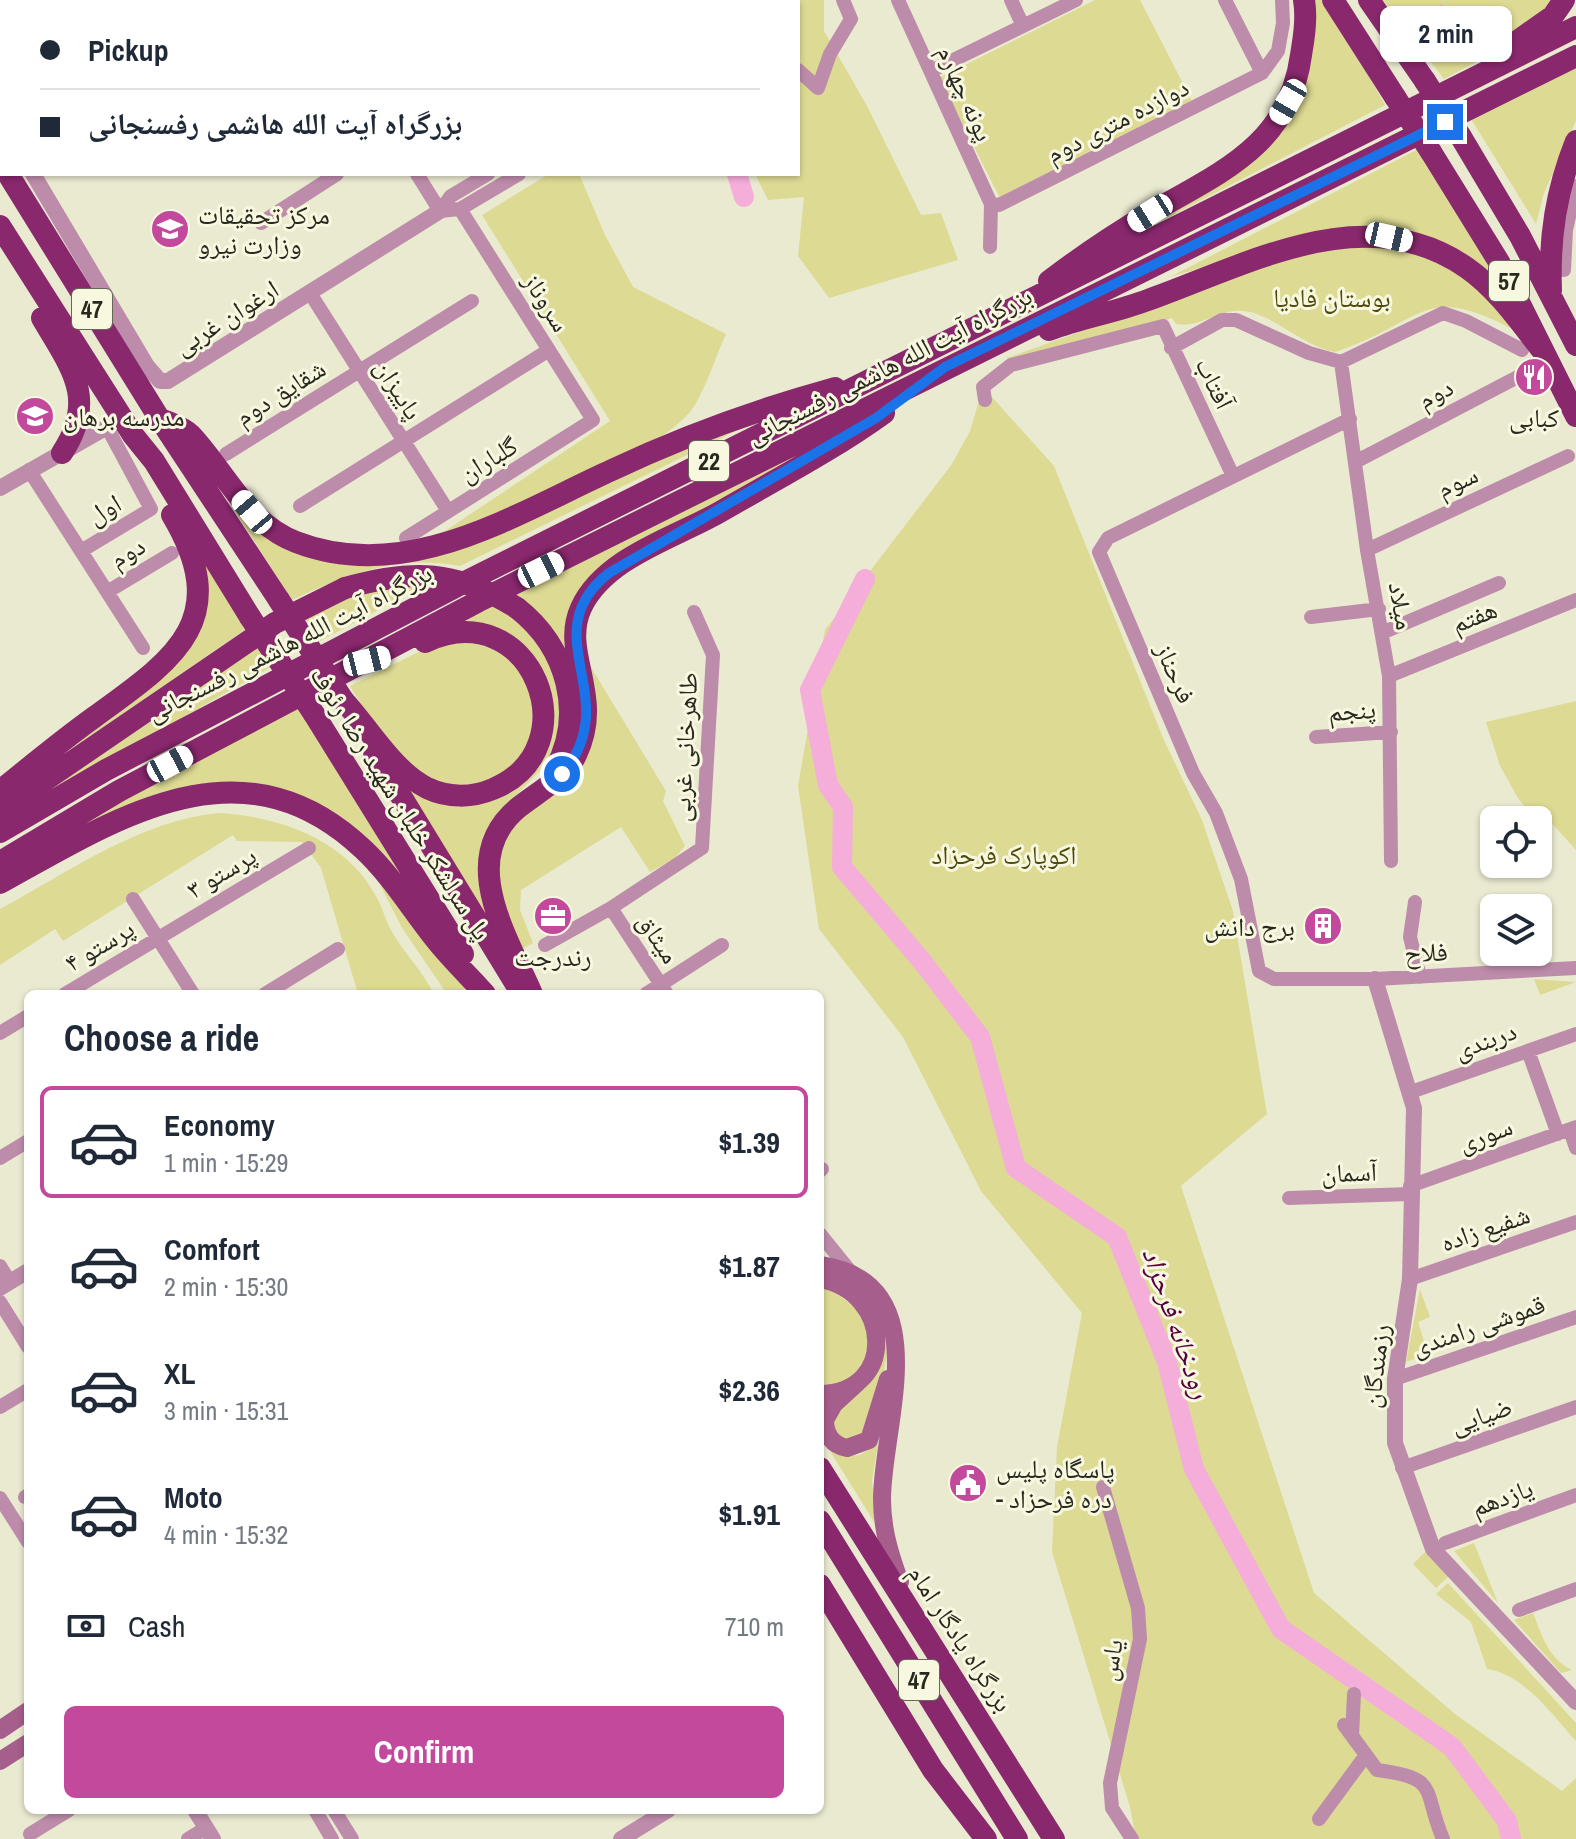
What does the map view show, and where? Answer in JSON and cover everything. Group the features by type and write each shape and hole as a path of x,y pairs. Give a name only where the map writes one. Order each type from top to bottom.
{"highway":[{"path":"1006,314 1084,254 1254,150 1277,121 1297,80 1304,36 1304,0"},
{"name":"57","path":"1333,0 1499,262 1533,356 1576,416"},
{"name":"57","path":"1369,0 1461,137 1520,236 1561,278 1576,345"},
{"path":"1380,0 1406,53"},
{"path":"1425,104 1538,29 1553,16 1564,0"},
{"name":"22","path":"1425,104 1576,27"},
{"name":"بزرگراه آیت الله هاشمی رفسنجانی","path":"0,862 119,791 479,601 1576,56"},
{"name":"بزرگراه آیت الله هاشمی رفسنجانی","path":"0,832 106,770 463,583 1425,104"},
{"path":"1561,278 1549,249 1556,200 1574,152"},
{"name":"47","path":"9,176 159,418"},
{"path":"0,226 27,293 80,390 76,432 62,453"},
{"name":"47","path":"0,226 133,435"},
{"path":"530,990 499,921 487,877 497,830 508,816 573,761 584,734 588,700 575,629 582,605 602,579 876,418 945,367 1082,318 1144,302 1276,252 1312,242 1366,235 1417,243 1468,268 1487,285 1533,356"},
{"path":"159,418 189,432 252,512 274,531 316,549 384,554 425,549 473,534 706,430 790,400 882,375"},
{"name":"پل سرلشکر خلبان شهید رضا رئوف","path":"159,418 343,700 519,990"},
{"path":"0,791 154,674 170,660 190,628 197,590 192,559 133,435"},
{"name":"پل سرلشکر خلبان شهید رضا رئوف","path":"133,435 154,461 485,990"},
{"path":"0,811 275,623 345,588 387,576 419,574 460,579 488,589 517,608 549,639 560,658 569,691 569,721 563,747 544,788"},
{"path":"343,700 413,779 449,795 480,794 497,787 519,771 534,752 543,725 541,692 528,662 498,639 461,630 367,661"},
{"path":"0,883 83,837 163,801 224,793 269,798 323,819 363,848 484,990"},
{"name":"بزرگراه یادگار امام","path":"824,1474 1054,1839"},
{"name":"47","path":"824,1527 1017,1839"},
{"path":"824,1592 933,1770 986,1839"}],"main road":[{"path":"824,1266 854,1276 879,1298 898,1353 884,1465 883,1524 892,1560 916,1622"},
{"path":"824,1280 841,1285 857,1295 875,1327 877,1351 868,1371 834,1404 825,1420 829,1437 835,1444 847,1448 865,1443 873,1433 889,1375 892,1337"},
{"path":"824,1393 857,1383"},
{"path":"0,1730 24,1714"},
{"path":"0,1761 24,1746"}],"street":[{"path":"800,72 818,88 830,54 851,19 843,0"},
{"name":"پونه چهارم","path":"898,0 991,204"},
{"path":"1011,0 1023,26"},
{"path":"931,71 1076,0"},
{"path":"1225,0 1262,73 1278,51 1283,23 1282,0"},
{"name":"دوازده متری دوم","path":"991,204 999,205 1124,145 1262,73"},
{"name":"ارغوان غربی","path":"34,176 147,366 160,381 168,381 440,211 451,196 485,176"},
{"path":"261,223 334,176"},
{"path":"418,176 440,211"},
{"name":"ارغوان غربی","path":"440,211 460,209 516,176"},
{"path":"1561,278 1566,230 1576,186"},
{"path":"990,247 991,204"},
{"name":"سروناز","path":"460,209 593,420"},
{"name":"پاییزان","path":"310,293 448,511"},
{"name":"شقایق دوم","path":"226,454 472,301"},
{"path":"1341,362 1443,313 1466,321 1533,356"},
{"name":"آفتاب","path":"1233,476 1171,348 1222,320 1236,320 1309,353 1341,362"},
{"path":"985,400 983,387 1011,365 1163,326 1171,348"},
{"path":"300,506 549,350"},
{"name":"دوم","path":"1357,461 1533,356"},
{"name":"میلاد","path":"1341,362 1367,550 1384,632 1389,676 1391,861"},
{"name":"فرحناز","path":"1350,419 1108,538 1101,546 1100,558 1193,773 1216,813 1241,879 1259,971 1263,976 1274,979 1375,979"},
{"name":"گلباران","path":"406,538 593,420"},
{"path":"0,488 107,427"},
{"name":"اول","path":"81,551 151,509 107,427"},
{"name":"سوم","path":"1367,550 1568,456"},
{"path":"29,470 143,648"},
{"name":"دوم","path":"107,592 172,553"},
{"path":"1384,632 1499,583"},
{"name":"هفتم","path":"1389,676 1576,600"},
{"path":"1311,617 1379,609"},
{"name":"طاهرخانی غربی","path":"545,945 701,851 713,655 694,612"},
{"name":"پنجم","path":"1316,737 1391,732"},
{"name":"پرستو ۳","path":"158,938 309,848"},
{"path":"133,899 190,990"},
{"path":"1415,902 1410,937 1420,977"},
{"name":"میثاق","path":"611,908 664,989"},
{"name":"پرستو ۴","path":"72,990 158,938"},
{"path":"664,989 722,945"},
{"path":"271,990 338,949"},
{"name":"فلاح","path":"1375,979 1576,968"},
{"name":"رزمندگان","path":"1375,979 1411,1092 1414,1121 1410,1279 1395,1379 1392,1430 1402,1468 1433,1549 1576,1702"},
{"path":"0,1033 24,1018"},
{"name":"دربندی","path":"1411,1092 1576,1034"},
{"path":"1528,1051 1576,1148"},
{"name":"سوری","path":"1410,1190 1568,1130"},
{"path":"0,1158 24,1143"},
{"name":"آسمان","path":"1289,1198 1410,1190"},
{"name":"شفیع زاده","path":"1410,1279 1576,1222"},
{"path":"824,1239 854,1276"},
{"path":"0,1266 5,1285 24,1273"},
{"path":"0,1302 24,1341"},
{"name":"قموشی رامندی","path":"1395,1379 1576,1317"},
{"path":"0,1407 24,1392"},
{"name":"ضیایی","path":"1402,1468 1576,1407"},
{"name":"یاس","path":"1103,1487 1138,1608 1140,1639 1110,1783 1112,1808 1132,1839"},
{"name":"یازدهم","path":"1445,1543 1576,1495"},
{"path":"0,1498 24,1536"},
{"path":"1519,1610 1576,1589"},
{"path":"1354,1694 1348,1731 1377,1770 1413,1775 1430,1792 1438,1837"},
{"path":"1319,1819 1366,1755"},
{"path":"30,1834 62,1814"},
{"path":"188,1839 210,1834 198,1814"},
{"path":"317,1814 332,1839"},
{"path":"336,1814 352,1839"},
{"path":"621,1839 660,1814"}],"green space":[{"path":"800,0 824,0 824,31 867,106 921,215 941,213 958,260 829,298 798,256 804,197 768,200 756,176 800,176"},
{"path":"1095,0 1140,0 1192,101 1000,198 939,78"},
{"path":"1311,0 1326,0 1385,105 1084,261 1264,147"},
{"path":"1383,0 1560,0 1508,45 1444,79"},
{"path":"1576,65 1576,121 1544,193 1536,224 1471,119"},
{"path":"1420,148 1520,315 1397,229 1335,228 1170,277"},
{"path":"546,176 580,176 605,235 633,287 726,334 695,405 669,431 641,449 570,484 433,539 610,421 482,215"},
{"name":"بوستان فادیا","path":"1409,246 1464,273 1523,335 1464,309 1443,307 1408,318 1335,352 1311,343 1265,317 1234,311 1193,324 1176,324 1172,318 1011,365 1007,358 1316,247"},
{"name":"اکوپارک فرحزاد","path":"983,387 1054,466 1163,738 1202,820 1233,911 1267,1114 1181,1186 1314,1593 1455,1714 1562,1791 1576,1778 1576,1839 1136,1839 1130,1807 1052,1552 1057,1447 1082,1313 981,1191 903,1037 819,929 798,786 825,630 952,464 970,431"},
{"path":"793,403 460,566 415,563 373,569 292,600 190,441 267,531 386,558 704,434"},
{"path":"845,428 595,570 570,606 575,702 511,591"},
{"path":"185,530 246,629 0,798 189,643"},
{"path":"440,577 320,641 300,611 346,591"},
{"path":"493,597 524,620 560,681 558,736 546,765 504,807 490,828 512,960 383,754 431,794 521,778 544,680 455,627"},
{"path":"451,636 508,650 536,693 532,734 526,754 505,775 476,787 444,787 417,775 389,744 350,686"},
{"path":"253,638 271,667 0,822"},
{"path":"583,654 666,791 663,801 685,846 674,859 650,872 621,827 521,890 520,910 533,943 520,950 496,879 503,833 549,794"},
{"path":"1576,701 1576,850 1552,823 1552,806 1524,806 1518,798 1500,766 1486,722"},
{"path":"298,708 442,941 360,840 221,788 0,871 97,813"},
{"path":"220,813 243,815 289,826 330,847 364,878 392,932 432,990 357,990 321,868 302,842 237,841 233,835 63,941 55,929 0,965 0,909 133,837 190,818"},
{"path":"375,875 470,988 444,990 402,928"},
{"path":"1534,979 1576,982 1540,995"},
{"path":"824,1286 865,1316 870,1356 851,1380 824,1389"},
{"path":"1420,1289 1430,1317 1418,1322 1428,1354 1406,1362"},
{"path":"881,1344 889,1345 875,1416 856,1444 833,1435 832,1412"},
{"path":"824,1438 846,1456 860,1455 878,1444 872,1481 876,1525"},
{"path":"1474,1543 1498,1603 1454,1551"},
{"path":"1425,1552 1449,1576 1436,1588 1413,1564"},
{"path":"1448,1583 1576,1723 1576,1741 1525,1687 1487,1669 1471,1622 1436,1594"},
{"path":"1533,1613 1552,1653 1572,1670 1561,1673 1514,1620"}],"shaded area":[{"path":"1440,4 1457,14 1487,15 1492,22 1488,31 1473,29 1465,18 1437,16"}],"waterway":[{"path":"738,176 744,197"},
{"name":"رودخانه فرحزاد","path":"865,579 810,690 828,785 843,807 842,867 921,960 980,1037 1016,1168 1117,1237 1167,1362 1194,1469 1281,1629 1452,1747 1507,1821 1511,1839"}],"place":[{"name":"مرکز تحقیقات وزارت نیرو","path":"170,229"},
{"name":"کبابی","path":"1534,377"},
{"name":"مدرسه برهان","path":"35,416"},
{"name":"رندرجت","path":"553,916"},
{"name":"برج دانش","path":"1323,926"},
{"name":"پاسگاه پلیس - دره فرحزاد","path":"968,1483"}],"route":[{"path":"562,774 578,752 587,717 588,700 575,640 577,618 588,596 609,573 876,418 945,367 1445,122"}]}
